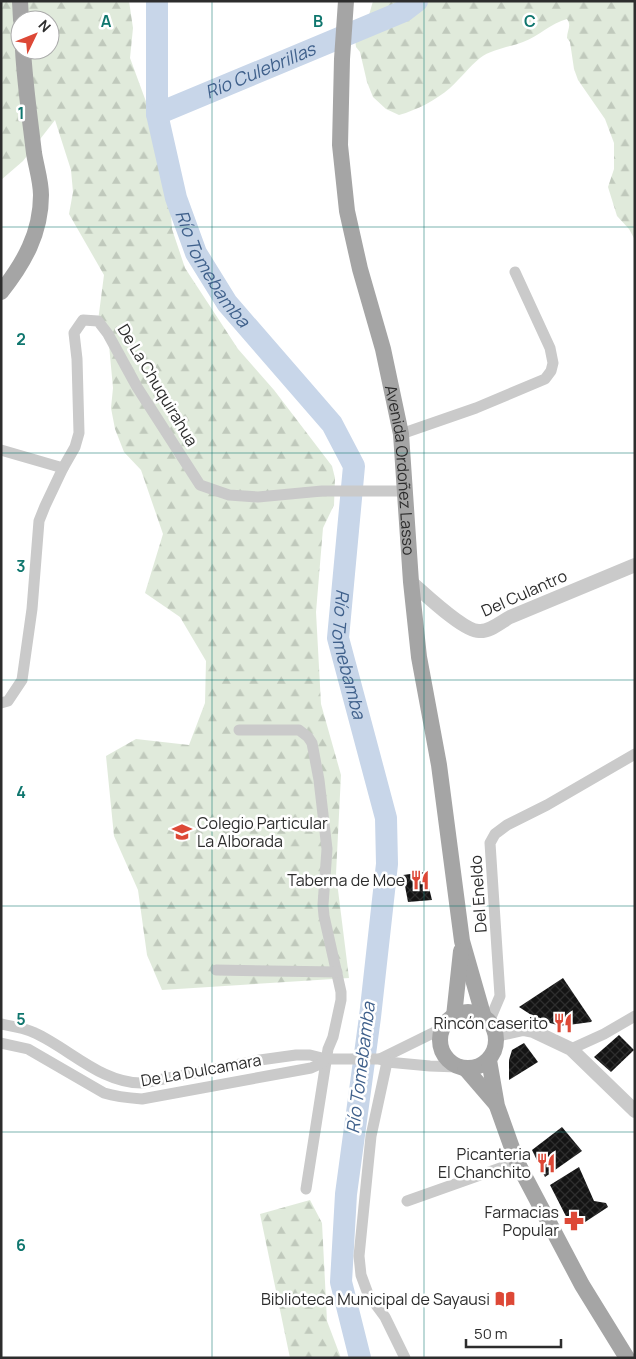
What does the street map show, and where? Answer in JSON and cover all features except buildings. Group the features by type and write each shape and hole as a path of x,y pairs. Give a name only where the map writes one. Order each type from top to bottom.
{"main road":[{"name":"Avenida Ordoñez Lasso","path":"346,1 342,59 340,145 347,211 360,269 383,349 401,434 411,582 419,657 439,765 462,941 490,1025"},
{"path":"1,292 19,270 32,241 39,215 41,194 24,60"},
{"name":"Avenida Ordoñez Lasso","path":"454,1016 462,941"},
{"path":"462,1068 474,1068 482,1065 489,1060 496,1044 490,1025 470,1012 454,1016 448,1021 443,1028 440,1044 442,1051 450,1062 462,1068 497,1106"},
{"path":"489,1060 497,1106 517,1162 582,1285 627,1358"}],"street":[{"path":"401,434 476,408 536,383 545,379 551,371 553,363 550,348 515,272"},
{"name":"De La Chuquirahua","path":"63,468 75,447 79,433 77,359 74,333 83,320 98,321 108,334 137,387 200,485 228,495 258,497 322,491 406,491"},
{"path":"1,450 63,468 39,521 32,609 22,680 4,702"},
{"name":"Del Culantro","path":"411,582 465,627 479,631 494,627 510,617 635,565"},
{"path":"239,730 299,730 304,733 312,743 319,780 327,849 324,916 337,972 341,1000 306,1189"},
{"name":"Del Eneldo","path":"490,1025 500,996 490,843 495,834 507,825 547,805 635,754"},
{"path":"216,970 337,972"},
{"path":"571,1049 604,1034 635,1016"},
{"name":"De La Dulcamara","path":"1,1024 33,1032 63,1048 101,1073 131,1084 296,1055 310,1055 329,1059 381,1060 462,1068"},
{"path":"490,1025 533,1031 571,1049 635,1111"},
{"name":"De La Dulcamara","path":"381,1060 443,1028"},
{"name":"De La Dulcamara","path":"1,1043 28,1049 99,1091 116,1097 142,1099 311,1068 329,1059"},
{"path":"381,1060 359,1256 361,1275 368,1294 385,1317 405,1358"},
{"path":"407,1201 517,1162"}],"green space":[{"path":"1,1 129,1 133,28 130,58 159,137 170,201 172,229 185,268 238,349 274,390 332,466 335,478 334,505 323,528 316,612 321,704 341,775 336,874 349,978 162,990 147,955 138,890 114,836 106,756 136,739 189,745 205,703 206,661 180,617 145,593 163,534 141,470 124,452 115,429 111,408 113,388 108,334 98,321 104,275 69,214 73,192 71,170 55,120 23,161 1,180"},
{"path":"373,1 635,1 635,240 629,229 617,216 608,187 614,169 614,143 605,119 578,80 574,69 570,42 567,38 569,26 567,19 556,23 523,42 485,55 476,61 439,97 399,115 386,109 373,97 367,82 360,52 356,47 355,39 369,15"},
{"path":"310,1200 322,1223 327,1321 341,1358 290,1358 260,1214"}],"waterway":[{"name":"Río Tomebamba","path":"157,1 157,114 176,198 196,253 227,303 332,424 354,466 338,638 386,818 387,864 370,1017 346,1194 341,1282 360,1358"},
{"name":"Río Culebrillas","path":"157,114 404,11 417,1"}],"place":[{"name":"Colegio Particular La Alborada","path":"182,832"},
{"name":"Taberna de Moe","path":"420,880"},
{"name":"Rincón caserito","path":"563,1023"},
{"name":"Picanteria El Chanchito","path":"546,1163"},
{"name":"Farmacias Popular","path":"574,1221"},
{"name":"Biblioteca Municipal de Sayausi","path":"505,1299"}]}
